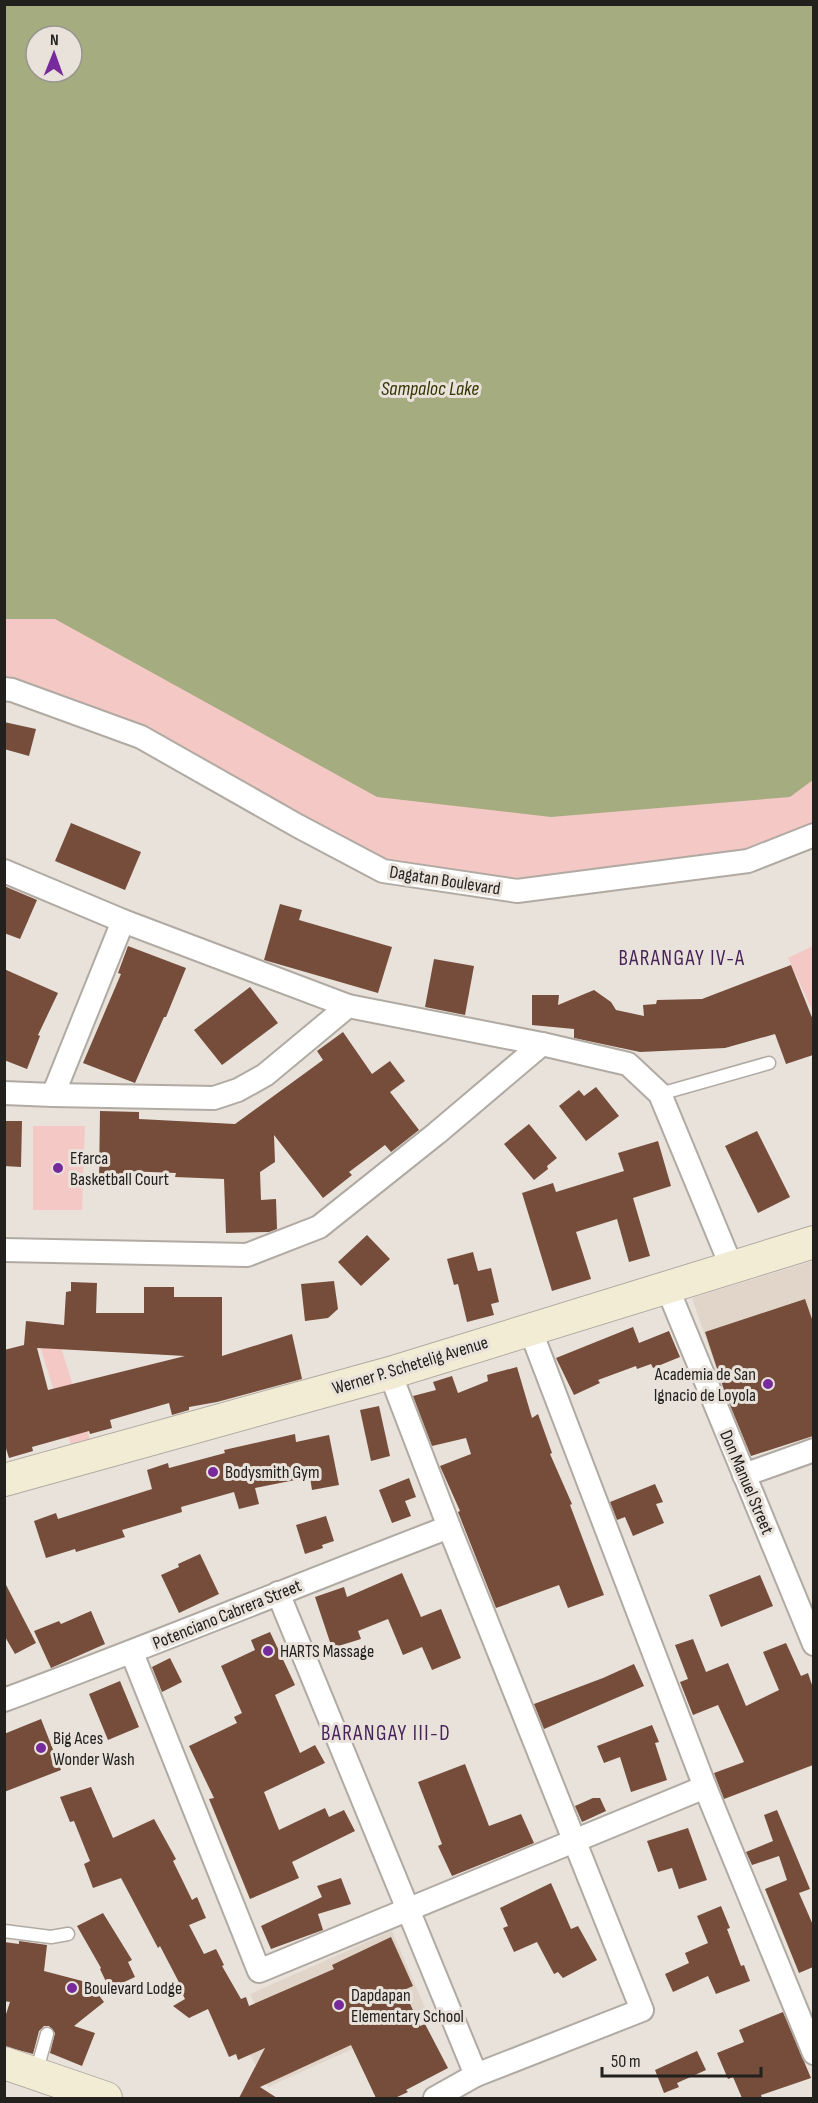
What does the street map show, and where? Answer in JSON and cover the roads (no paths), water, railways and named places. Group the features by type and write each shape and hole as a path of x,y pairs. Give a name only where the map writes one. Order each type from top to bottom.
{"main road":[{"name":"Werner P. Schetelig Avenue","path":"4,1480 390,1373 813,1242"},
{"path":"4,2063 106,2098"}],"street":[{"name":"Dagatan Boulevard","path":"4,689 141,737 298,826 383,871 517,891 748,861 813,835"},
{"path":"4,871 123,921 348,1006 542,1044 628,1064 660,1094 732,1268"},
{"path":"53,1095 123,921"},
{"path":"4,1093 214,1098 238,1090 266,1075 348,1006"},
{"path":"4,1250 247,1255 319,1227 437,1133 542,1044"},
{"name":"Don Manuel Street","path":"667,1287 813,1644"},
{"path":"530,1329 705,1786 813,2053"},
{"path":"390,1373 642,2010 476,2074 435,2098"},
{"path":"744,1474 813,1450"},
{"name":"Potenciano Cabrera Street","path":"4,1700 132,1653 278,1593 449,1527"},
{"path":"278,1593 476,2074"},
{"path":"132,1653 259,1971 705,1786"}],"lane":[{"path":"660,1094 769,1063"},
{"path":"4,1931 51,1937 68,1934"},
{"path":"35,2074 47,2034"}],"water":[{"name":"Sampaloc Lake","path":"4,5 813,5 813,780 790,797 551,817 377,797 55,619 5,619"}],"place":[{"name":"Efarca Basketball Court","path":"58,1168"},
{"name":"Academia de San Ignacio de Loyola","path":"768,1384"},
{"name":"Bodysmith Gym","path":"213,1472"},
{"name":"HARTS Massage","path":"268,1651"},
{"name":"Big Aces Wonder Wash","path":"41,1748"},
{"name":"Boulevard Lodge","path":"72,1988"},
{"name":"Dapdapan Elementary School","path":"339,2005"}],"district":[{"name":"BARANGAY IV-A","path":"682,958"},
{"name":"BARANGAY III-D","path":"386,1733"}]}
